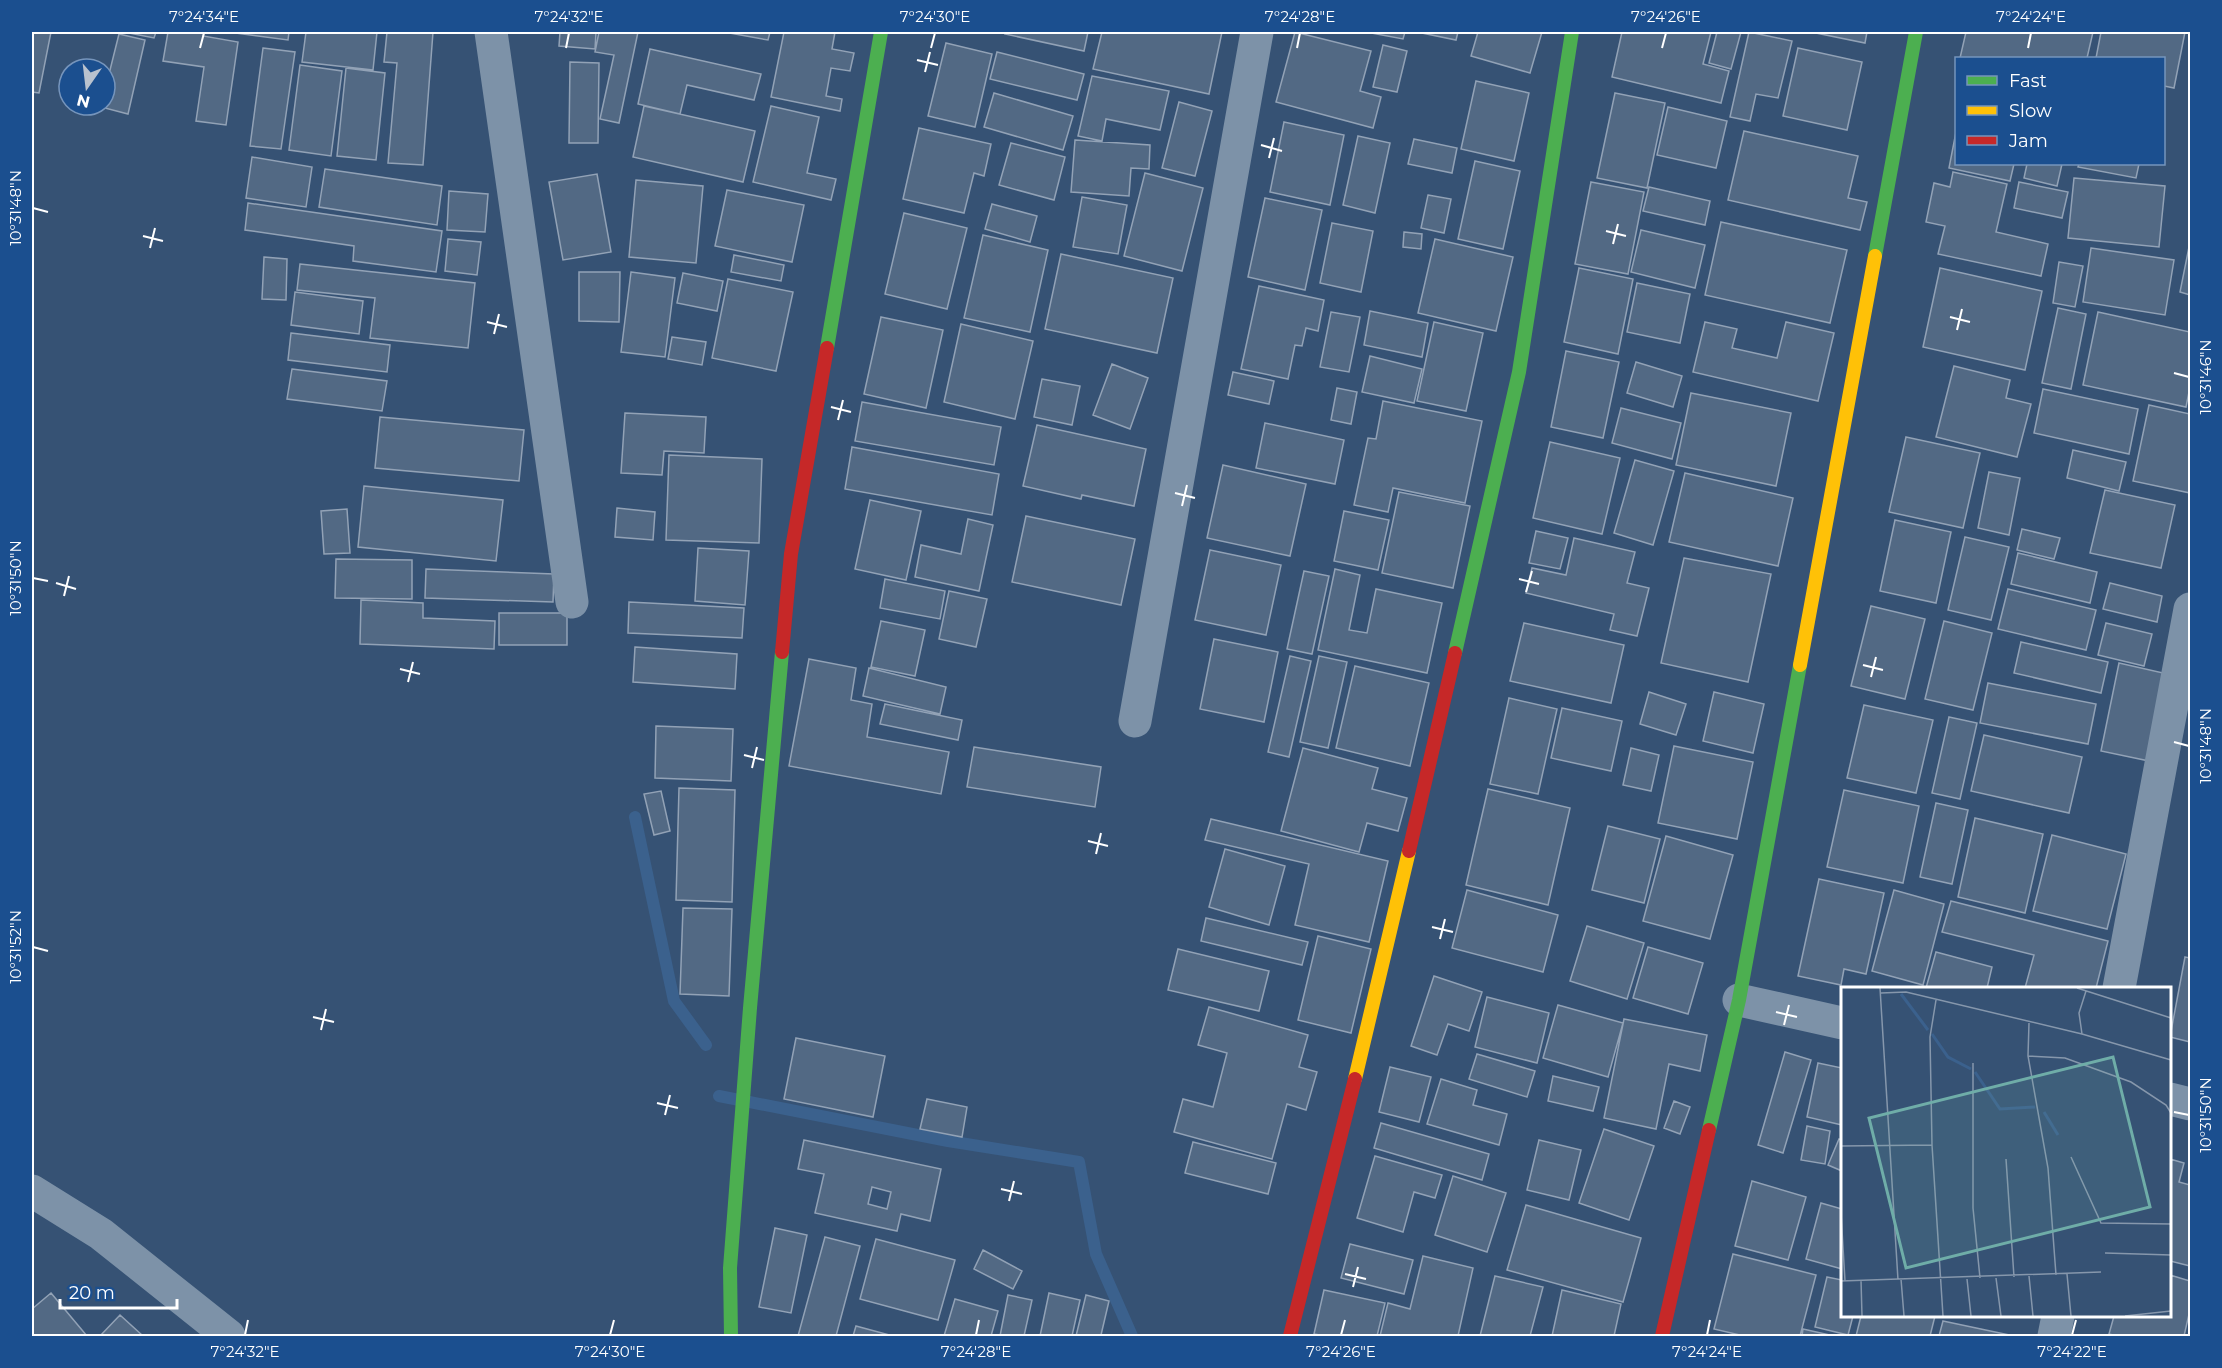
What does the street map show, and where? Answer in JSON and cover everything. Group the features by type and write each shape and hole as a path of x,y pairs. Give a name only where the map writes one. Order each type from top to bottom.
{"street":[{"path":"491,32 572,602"},
{"path":"731,1336 730,1268 791,554 881,32"},
{"path":"1135,721 1257,32"},
{"path":"1290,1336 1381,975 1519,372 1572,32"},
{"path":"1662,1336 1739,1000 1916,32"},
{"path":"2119,987 2190,609"},
{"path":"1739,1000 1841,1023"},
{"path":"2171,1099 2190,1104"},
{"path":"32,1191 102,1234 229,1336"},
{"path":"2054,1336 2058,1317"}],"building":[{"path":"32,32 51,32 39,93 32,92"},
{"path":"124,32 156,32 154,38"},
{"path":"168,32 204,32 203,36 238,42 226,125 196,121 204,67 163,61"},
{"path":"228,32 289,32 288,40"},
{"path":"306,32 377,32 373,70 302,62"},
{"path":"387,32 433,32 423,165 388,163 397,63 384,62"},
{"path":"560,32 596,32 595,49 559,46"},
{"path":"599,32 638,32 619,123 600,119 614,55 595,52"},
{"path":"724,32 770,32 768,40"},
{"path":"784,32 835,32 832,49 854,53 850,71 831,68 826,96 842,99 840,111 771,97"},
{"path":"1006,32 1088,32 1084,51 1005,34"},
{"path":"1102,32 1222,32 1209,94 1093,69"},
{"path":"1295,32 1371,51 1360,91 1381,97 1373,128 1276,102"},
{"path":"1366,32 1405,32 1403,39"},
{"path":"1417,32 1458,32 1456,40"},
{"path":"1478,32 1542,32 1530,73 1471,56"},
{"path":"1622,32 1711,32 1703,64 1729,71 1721,103 1612,77"},
{"path":"1717,32 1741,32 1731,69 1709,63"},
{"path":"1749,32 1792,41 1778,98 1756,94 1750,121 1730,117"},
{"path":"1811,32 1867,32 1865,43"},
{"path":"1966,32 2093,32 2087,57 1960,57"},
{"path":"2101,32 2185,32 2174,88 2165,86 2165,57 2096,57"},
{"path":"119,34 145,40 128,114 117,111 117,57 113,57"},
{"path":"946,43 992,54 975,127 928,116"},
{"path":"1383,45 1407,51 1397,92 1373,87"},
{"path":"263,48 295,52 281,149 250,146"},
{"path":"1798,48 1862,62 1847,130 1783,116"},
{"path":"650,49 761,74 754,100 687,85 680,114 638,104"},
{"path":"997,52 1084,74 1077,100 990,79"},
{"path":"570,62 599,63 598,143 569,143"},
{"path":"300,65 342,71 331,156 289,150"},
{"path":"346,68 385,73 376,160 337,156"},
{"path":"1092,76 1169,91 1160,130 1106,119 1102,141 1078,136"},
{"path":"1476,81 1529,93 1514,161 1461,149"},
{"path":"994,93 1073,116 1063,150 984,127"},
{"path":"1615,93 1665,103 1647,188 1597,178"},
{"path":"1179,102 1212,111 1195,176 1162,168"},
{"path":"644,106 755,131 743,182 633,157"},
{"path":"771,106 819,117 807,173 836,179 831,200 753,182"},
{"path":"1668,107 1727,121 1716,168 1657,155"},
{"path":"1284,122 1344,135 1330,205 1270,192"},
{"path":"919,128 991,144 984,176 974,173 964,213 903,199"},
{"path":"1744,131 1858,156 1848,198 1867,202 1860,230 1728,200"},
{"path":"1358,136 1390,143 1375,213 1343,205"},
{"path":"1955,137 1955,165 2014,165 2010,181 1949,168"},
{"path":"1414,139 1457,148 1452,173 1408,164"},
{"path":"1075,140 1150,145 1149,169 1131,168 1129,196 1071,192"},
{"path":"1011,143 1065,157 1054,200 999,185"},
{"path":"252,157 312,167 306,207 246,198"},
{"path":"1475,161 1520,171 1503,249 1458,239"},
{"path":"2027,165 2062,165 2057,186 2024,178"},
{"path":"2079,165 2139,165 2136,178 2078,167"},
{"path":"325,169 442,186 437,225 319,207"},
{"path":"1953,172 2007,184 1996,232 2048,244 2041,276 1938,254 1945,226 1926,222 1934,183 1950,187"},
{"path":"1145,173 1203,188 1182,271 1124,256"},
{"path":"597,174 611,252 563,260 549,182"},
{"path":"2074,178 2165,186 2159,247 2068,238"},
{"path":"636,180 703,186 696,263 629,257"},
{"path":"1591,182 1644,192 1628,274 1575,264"},
{"path":"2019,182 2068,192 2062,218 2014,208"},
{"path":"1649,187 1710,201 1705,225 1643,211"},
{"path":"727,190 804,205 792,262 715,246"},
{"path":"449,191 488,194 485,232 447,230"},
{"path":"1428,195 1451,199 1444,233 1421,228"},
{"path":"1082,197 1127,205 1118,254 1073,247"},
{"path":"1265,198 1322,210 1305,290 1248,277"},
{"path":"248,203 442,231 436,272 353,261 354,246 245,230"},
{"path":"992,204 1037,216 1030,242 985,229"},
{"path":"904,213 967,228 947,309 885,294"},
{"path":"1721,222 1847,250 1830,323 1705,295"},
{"path":"1332,223 1373,231 1361,292 1320,283"},
{"path":"1641,230 1705,245 1695,288 1631,272"},
{"path":"1404,232 1422,234 1421,249 1403,247"},
{"path":"983,235 1048,250 1030,332 964,318"},
{"path":"448,239 481,242 477,275 445,271"},
{"path":"1435,239 1513,257 1496,331 1418,313"},
{"path":"2190,242 2190,295 2180,292"},
{"path":"2091,248 2174,260 2165,315 2083,302"},
{"path":"1061,254 1173,278 1157,353 1045,329"},
{"path":"734,255 784,265 781,281 731,272"},
{"path":"264,257 287,259 286,300 262,299"},
{"path":"2059,262 2083,266 2075,307 2053,303"},
{"path":"300,264 475,283 468,348 370,338 375,298 297,290"},
{"path":"1579,268 1633,279 1618,354 1564,342"},
{"path":"1940,268 2042,291 2025,370 1923,347"},
{"path":"579,272 620,272 619,322 579,321"},
{"path":"631,272 675,278 665,357 621,352"},
{"path":"683,273 723,281 717,311 677,303"},
{"path":"728,279 793,292 776,371 712,358"},
{"path":"1637,283 1690,294 1680,343 1627,332"},
{"path":"1259,286 1324,300 1318,331 1306,328 1302,346 1295,345 1288,379 1241,369"},
{"path":"295,292 363,301 359,334 291,325"},
{"path":"2058,308 2086,314 2071,389 2042,383"},
{"path":"1370,311 1428,323 1422,357 1364,345"},
{"path":"1331,312 1360,317 1349,372 1320,367"},
{"path":"2098,312 2190,332 2190,387 2186,407 2083,385"},
{"path":"881,317 943,330 926,408 864,394"},
{"path":"1434,322 1483,333 1466,411 1417,401"},
{"path":"1705,322 1737,329 1732,348 1777,358 1786,322 1834,333 1818,401 1693,372"},
{"path":"961,324 1033,341 1015,419 944,402"},
{"path":"291,333 390,345 387,372 288,360"},
{"path":"672,337 706,342 702,365 668,359"},
{"path":"1566,351 1619,362 1603,438 1551,427"},
{"path":"1370,356 1422,369 1414,403 1362,392"},
{"path":"1636,362 1682,376 1673,407 1627,393"},
{"path":"1112,364 1148,378 1130,429 1093,415"},
{"path":"1954,366 2010,380 2006,398 2031,404 2017,457 1936,437"},
{"path":"292,369 387,381 382,411 287,399"},
{"path":"1233,372 1274,381 1269,404 1228,395"},
{"path":"1042,379 1080,386 1072,425 1034,417"},
{"path":"1337,388 1357,392 1351,424 1331,420"},
{"path":"2043,389 2138,409 2129,454 2034,433"},
{"path":"1691,393 1791,413 1776,486 1676,465"},
{"path":"1383,401 1482,421 1465,503 1393,488 1388,512 1354,505 1368,438 1376,439"},
{"path":"862,402 1001,427 994,465 855,441"},
{"path":"2149,405 2190,414 2190,493 2133,481"},
{"path":"1621,408 1681,423 1672,459 1612,443"},
{"path":"625,413 706,417 704,453 664,451 662,475 621,473"},
{"path":"380,417 524,430 519,481 375,468"},
{"path":"1265,423 1344,440 1335,484 1256,468"},
{"path":"1037,425 1146,449 1134,506 1082,495 1081,499 1023,486"},
{"path":"1906,437 1980,453 1963,528 1889,512"},
{"path":"1550,442 1620,458 1602,534 1533,518"},
{"path":"852,447 999,474 992,515 845,489"},
{"path":"2073,450 2126,462 2119,491 2067,478"},
{"path":"669,455 762,459 759,543 666,540"},
{"path":"1635,460 1674,471 1653,545 1614,533"},
{"path":"1223,465 1306,484 1290,556 1207,538"},
{"path":"1989,472 2020,478 2009,535 1978,528"},
{"path":"1685,473 1793,498 1778,566 1669,542"},
{"path":"364,486 503,500 496,561 358,547"},
{"path":"2105,490 2175,505 2161,568 2090,553"},
{"path":"1399,492 1470,506 1453,588 1382,573"},
{"path":"870,500 921,511 906,580 855,569"},
{"path":"617,508 655,512 653,540 615,537"},
{"path":"347,509 350,553 324,554 321,511"},
{"path":"1344,511 1389,520 1378,570 1334,561"},
{"path":"1026,516 1135,539 1121,605 1012,582"},
{"path":"968,519 993,525 979,591 915,577 921,545 961,554"},
{"path":"1895,520 1951,532 1936,603 1880,591"},
{"path":"2022,529 2060,538 2054,559 2017,550"},
{"path":"1536,531 1568,538 1560,569 1529,563"},
{"path":"1965,537 2009,547 1991,620 1948,610"},
{"path":"1574,538 1635,552 1627,583 1649,588 1637,636 1610,630 1614,614 1526,593 1532,568 1566,575"},
{"path":"698,548 749,551 745,605 695,601"},
{"path":"1210,550 1281,565 1266,635 1195,620"},
{"path":"2018,553 2097,572 2090,603 2011,584"},
{"path":"1684,558 1771,574 1748,682 1661,663"},
{"path":"336,559 412,560 412,599 335,598"},
{"path":"426,569 554,574 553,602 425,598"},
{"path":"1335,569 1360,575 1349,630 1367,633 1376,589 1442,603 1427,673 1318,650"},
{"path":"1304,571 1329,576 1312,654 1287,649"},
{"path":"885,579 945,591 940,619 880,608"},
{"path":"2110,583 2162,596 2157,622 2103,609"},
{"path":"2008,589 2096,610 2086,650 1998,629"},
{"path":"949,591 987,599 976,647 939,639"},
{"path":"361,600 423,603 423,618 495,621 494,649 360,644"},
{"path":"629,602 744,608 742,638 628,633"},
{"path":"1871,606 1925,619 1905,699 1851,686"},
{"path":"499,613 567,613 567,645 499,645"},
{"path":"881,621 925,630 915,676 871,667"},
{"path":"1944,621 1992,633 1973,710 1925,699"},
{"path":"1524,623 1624,645 1611,703 1510,681"},
{"path":"2106,623 2152,634 2144,666 2098,655"},
{"path":"1214,639 1278,652 1264,722 1200,709"},
{"path":"2021,642 2108,662 2101,693 2014,673"},
{"path":"635,647 737,654 735,689 633,682"},
{"path":"1290,656 1311,661 1289,757 1268,752"},
{"path":"1319,656 1347,662 1328,748 1300,742"},
{"path":"809,659 856,668 851,700 872,704 867,737 949,752 941,794 789,766"},
{"path":"2119,663 2172,675 2154,762 2101,751"},
{"path":"1355,666 1429,683 1410,766 1336,748"},
{"path":"869,668 946,687 940,714 863,696"},
{"path":"1988,683 2096,704 2088,744 1980,723"},
{"path":"1649,692 1686,704 1676,735 1640,724"},
{"path":"1714,692 1764,704 1753,753 1703,741"},
{"path":"1509,698 1557,709 1538,794 1490,784"},
{"path":"885,704 962,720 958,740 880,724"},
{"path":"1864,705 1933,720 1916,793 1847,778"},
{"path":"1562,708 1622,721 1611,771 1551,758"},
{"path":"1949,717 1977,723 1960,799 1932,793"},
{"path":"656,726 733,729 731,781 655,778"},
{"path":"1984,735 2082,757 2069,813 1971,791"},
{"path":"1674,746 1753,762 1737,839 1658,823"},
{"path":"974,747 1101,767 1095,807 967,787"},
{"path":"1303,748 1378,768 1372,789 1407,798 1398,831 1367,823 1359,852 1281,831"},
{"path":"1631,748 1659,755 1651,791 1623,785"},
{"path":"679,788 735,790 732,902 676,900"},
{"path":"1488,789 1570,808 1548,905 1466,885"},
{"path":"1844,790 1919,806 1903,883 1827,867"},
{"path":"661,791 670,831 654,835 644,794"},
{"path":"1936,803 1968,810 1952,884 1920,877"},
{"path":"1975,818 2043,834 2025,913 1958,897"},
{"path":"1211,819 1388,861 1369,942 1295,925 1309,864 1205,840"},
{"path":"1608,826 1660,839 1644,903 1592,890"},
{"path":"2052,835 2126,854 2107,929 2033,911"},
{"path":"1666,836 1733,855 1710,939 1643,921"},
{"path":"1225,849 1285,866 1269,925 1209,907"},
{"path":"1819,879 1884,893 1866,974 1844,969 1841,985 1798,976"},
{"path":"1467,890 1558,915 1543,972 1452,948"},
{"path":"1894,890 1944,904 1923,985 1872,971"},
{"path":"1951,901 2108,941 2096,987 2025,987 2034,955 1942,932"},
{"path":"683,908 732,909 729,996 680,994"},
{"path":"1206,918 1308,942 1302,965 1201,941"},
{"path":"1587,926 1644,943 1627,999 1570,981"},
{"path":"1318,936 1371,949 1351,1033 1298,1020"},
{"path":"1648,947 1703,963 1688,1014 1633,998"},
{"path":"1178,949 1269,971 1259,1011 1168,990"},
{"path":"1936,952 1992,967 1987,987 1926,987"},
{"path":"2185,957 2190,958 2190,1042 2171,1037"},
{"path":"1434,976 1482,992 1469,1031 1448,1024 1437,1055 1411,1046"},
{"path":"1487,997 1549,1013 1537,1063 1475,1047"},
{"path":"1558,1005 1623,1023 1608,1077 1543,1058"},
{"path":"1209,1007 1308,1035 1299,1067 1317,1072 1306,1110 1287,1104 1272,1159 1174,1132 1183,1099 1213,1107 1227,1053 1198,1045"},
{"path":"1624,1019 1707,1035 1700,1071 1669,1064 1656,1129 1604,1118"},
{"path":"796,1038 885,1056 873,1117 784,1099"},
{"path":"1785,1052 1811,1060 1783,1153 1758,1145"},
{"path":"1477,1054 1535,1071 1527,1097 1469,1079"},
{"path":"1818,1063 1841,1068 1841,1125 1807,1117"},
{"path":"1390,1067 1431,1077 1419,1122 1379,1112"},
{"path":"1553,1076 1599,1087 1593,1111 1548,1101"},
{"path":"1441,1079 1477,1090 1473,1105 1507,1114 1499,1145 1427,1124"},
{"path":"927,1099 967,1107 962,1137 920,1129"},
{"path":"1674,1101 1690,1107 1680,1134 1664,1128"},
{"path":"1381,1123 1489,1154 1482,1180 1374,1148"},
{"path":"1807,1126 1830,1131 1825,1164 1801,1160"},
{"path":"1604,1129 1654,1146 1629,1220 1579,1203"},
{"path":"1839,1139 1841,1140 1841,1171 1828,1165"},
{"path":"804,1140 941,1169 930,1221 901,1214 897,1231 815,1213 824,1174 798,1169","holes":["872,1187 891,1192 887,1209 868,1204"]},
{"path":"1539,1140 1581,1150 1569,1200 1527,1190"},
{"path":"1193,1142 1276,1163 1268,1194 1185,1173"},
{"path":"1375,1156 1442,1175 1435,1198 1414,1192 1403,1232 1357,1218"},
{"path":"2171,1159 2184,1163 2179,1182 2190,1185 2190,1266 2171,1261"},
{"path":"1453,1176 1506,1193 1487,1252 1435,1235"},
{"path":"1752,1181 1806,1197 1788,1260 1735,1246"},
{"path":"1821,1203 1841,1209 1841,1269 1806,1259"},
{"path":"1526,1205 1641,1238 1623,1302 1507,1270"},
{"path":"775,1228 807,1235 791,1313 759,1307"},
{"path":"825,1237 860,1246 836,1336 798,1336"},
{"path":"876,1239 955,1260 938,1320 860,1299"},
{"path":"1350,1244 1413,1260 1404,1294 1341,1278"},
{"path":"983,1250 1022,1271 1013,1289 974,1269"},
{"path":"1733,1254 1816,1275 1800,1336 1744,1336 1714,1329"},
{"path":"1423,1256 1473,1268 1458,1336 1380,1336 1388,1303 1410,1309"},
{"path":"2171,1275 2190,1281 2190,1310 2184,1336 2109,1334 2114,1317 2171,1317"},
{"path":"1495,1276 1543,1287 1530,1336 1480,1336"},
{"path":"1827,1277 1841,1280 1841,1317 1853,1317 1848,1335 1815,1327"},
{"path":"1324,1290 1385,1303 1377,1336 1314,1334"},
{"path":"1562,1290 1621,1304 1614,1336 1552,1336"},
{"path":"51,1293 87,1336 32,1336 32,1309"},
{"path":"1049,1293 1080,1300 1072,1336 1040,1336"},
{"path":"1008,1295 1032,1300 1024,1336 1000,1336"},
{"path":"1086,1295 1109,1301 1101,1335 1107,1336 1076,1336"},
{"path":"955,1299 998,1311 991,1336 944,1336"},
{"path":"120,1315 143,1336 100,1336"},
{"path":"1861,1317 1935,1317 1930,1336 1856,1336"},
{"path":"1943,1321 2014,1336 1939,1336"},
{"path":"856,1326 893,1336 853,1336"},
{"path":"1803,1329 1834,1336 1802,1336"}],"waterway":[{"path":"635,817 674,1001 706,1045"},
{"path":"719,1096 948,1141 1079,1162 1096,1254 1132,1336"}],"traffic: fast":[{"path":"827,348 881,32"},
{"path":"1455,653 1519,372 1572,32"},
{"path":"1875,256 1916,32"},
{"path":"731,1336 730,1268 750,1008 782,652"},
{"path":"1709,1130 1739,1000 1800,665"}],"traffic: slow":[{"path":"1800,665 1875,256"},
{"path":"1355,1079 1409,851"}],"traffic: jam":[{"path":"782,652 791,554 827,348"},
{"path":"1409,851 1455,653"},
{"path":"1290,1336 1355,1079"},
{"path":"1662,1336 1709,1130"}]}
